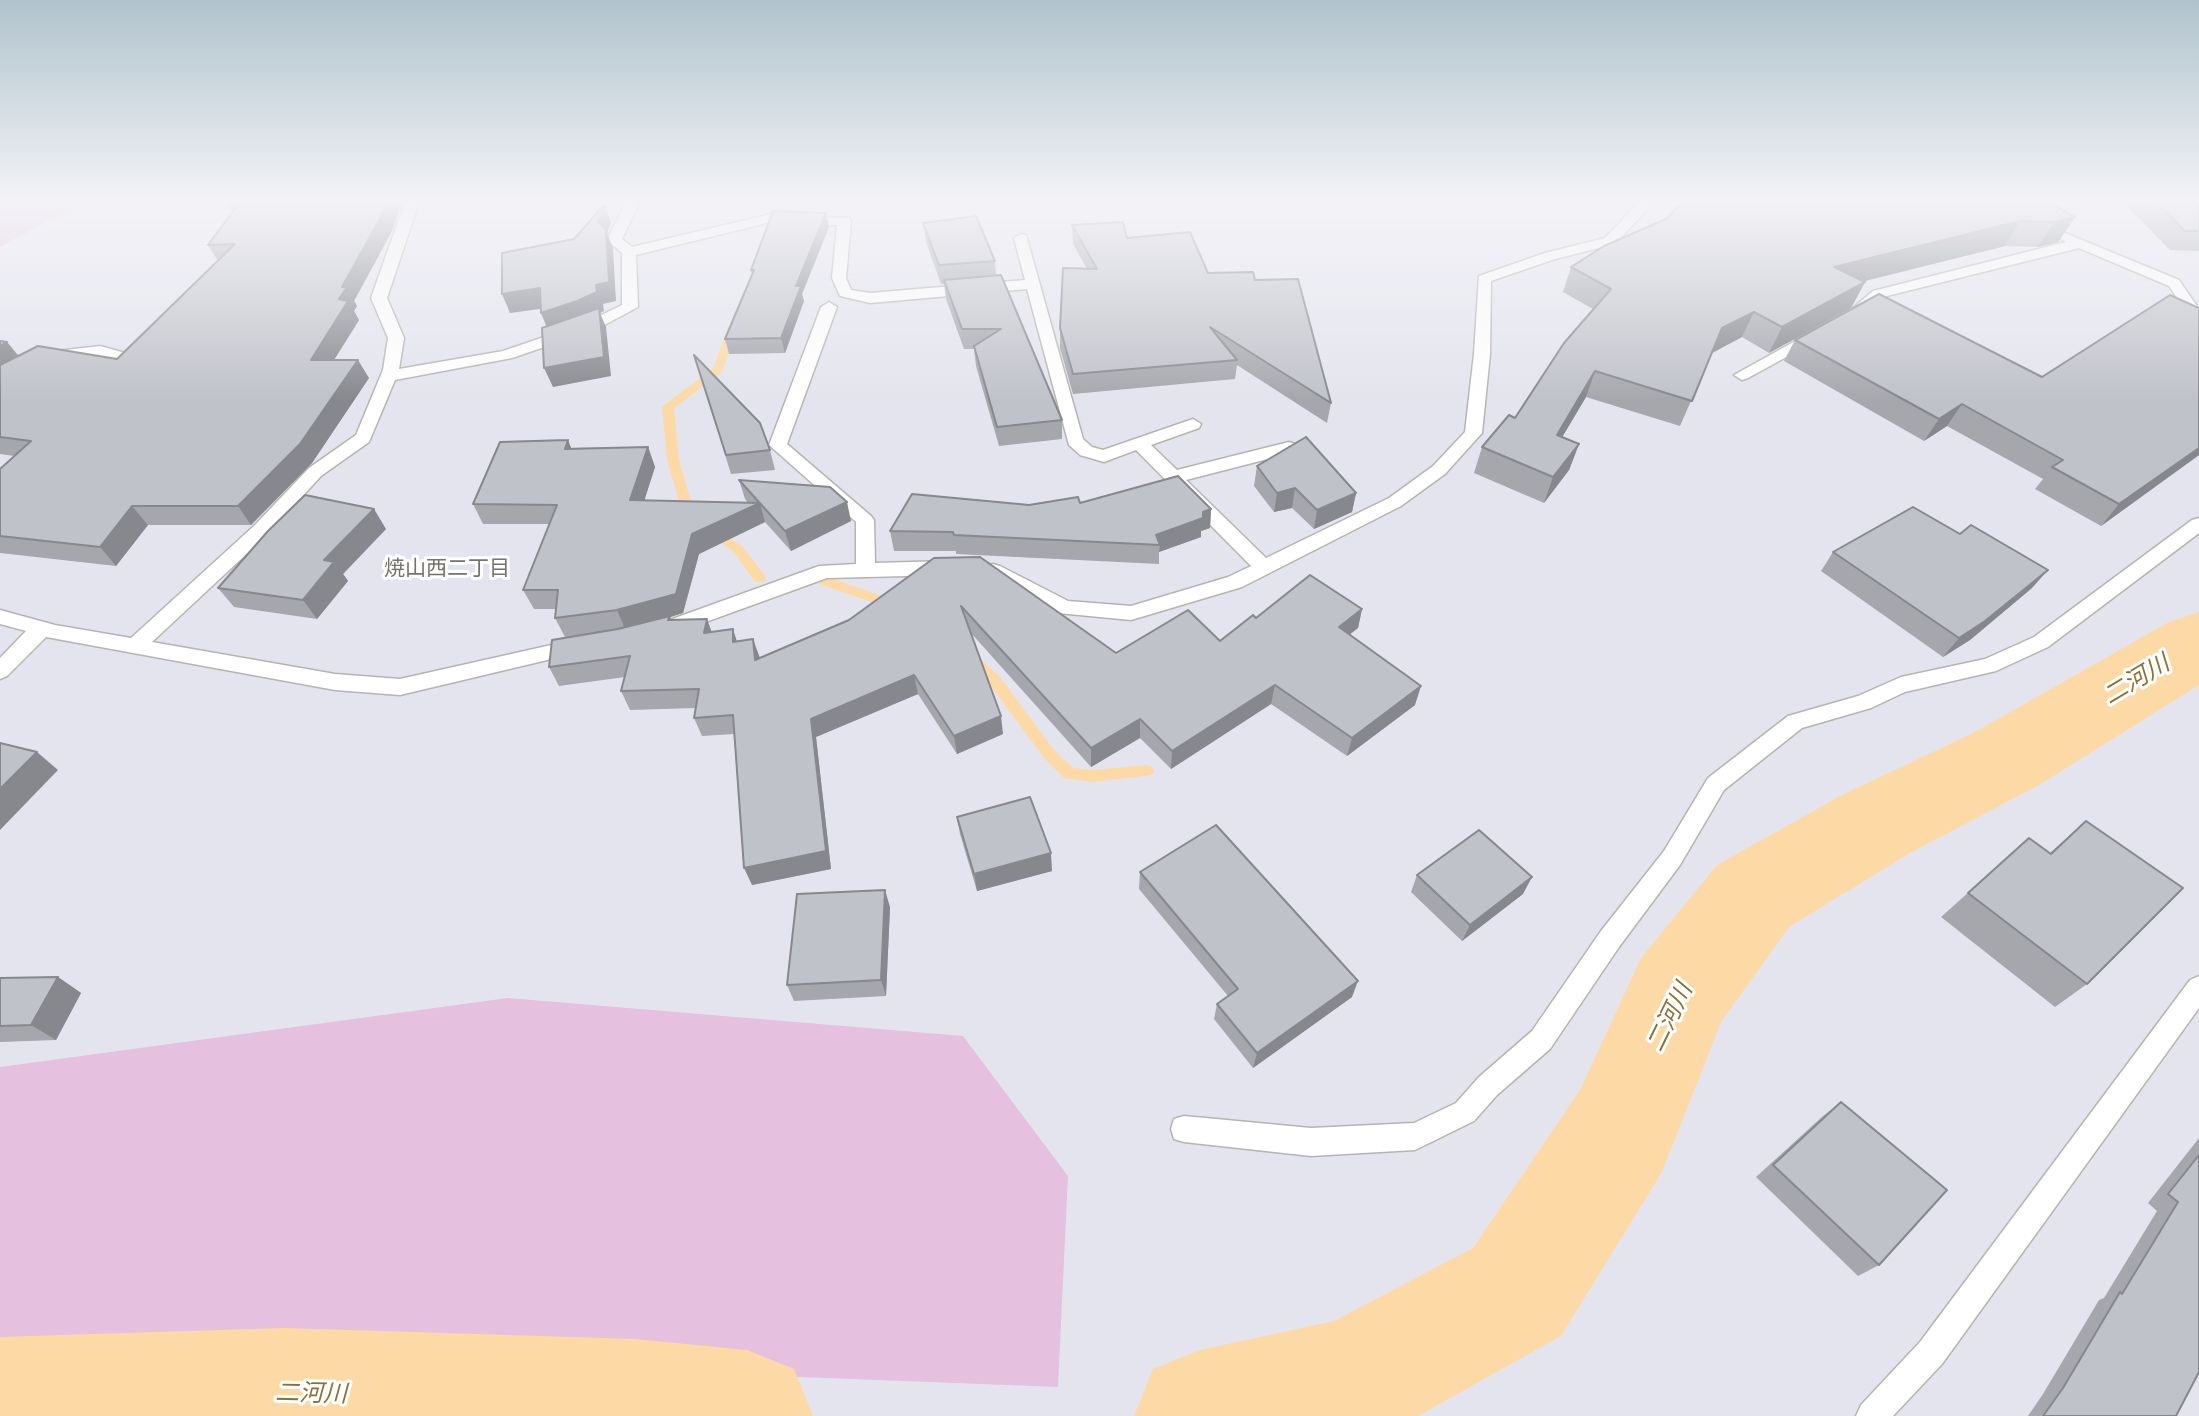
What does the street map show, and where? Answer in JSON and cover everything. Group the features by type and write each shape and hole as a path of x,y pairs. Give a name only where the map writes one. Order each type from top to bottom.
{"street":[{"path":"135,646 262,529 315,472 363,438 389,376 396,338 379,298 389,268"},
{"path":"389,376 506,355 591,326 630,307 629,268"},
{"path":"840,268 839,278 845,293 870,298 1034,284"},
{"path":"1030,268 1075,441 1086,451 1104,456 1193,424"},
{"path":"653,632 692,621 826,571 986,567 1065,608 1131,613 1235,582 1395,502 1439,470 1473,433 1482,354 1484,279 1515,268"},
{"path":"1742,374 1859,312 1878,294 1981,268"},
{"path":"2137,268 2174,283 2199,320"},
{"path":"829,307 778,445 864,520 866,570"},
{"path":"0,384 14,373 54,355 100,351 123,357"},
{"path":"1139,443 1264,568"},
{"path":"1174,478 1289,448"},
{"path":"1184,1129 1311,1142 1415,1136 1465,1112 1488,1086 1541,1040 1610,939 1672,858 1716,785 1795,722 1864,702 1900,685 1989,666 2041,642 2199,524"},
{"path":"0,617 42,628 335,682 400,687 564,648 601,643"},
{"path":"0,671 42,628"},
{"path":"1872,1416 1931,1353 2199,988"}],"shaded area":[{"path":"508,998 963,1036 1068,1176 1058,1387 28,1347 0,1350 0,1067"}],"building":[{"path":"210,268 352,268 342,287 347,287 339,299 348,301 311,360 358,360 300,444 238,506 132,506 100,547 0,536 0,469 31,441 0,437 0,365 38,346 117,359"},
{"path":"502,268 608,268 609,282 596,285 597,292 541,313 540,288 502,294"},
{"path":"803,268 796,286 801,286 781,338 725,339 754,270 751,270"},
{"path":"1063,268 1206,268 1208,273 1253,272 1255,280 1298,279 1331,403 1210,327 1237,360 1073,374 1060,328"},
{"path":"1573,268 1836,268 1865,282 1782,327 1754,312 1722,328 1692,401 1595,371 1557,435 1579,444 1553,477 1482,447 1509,415 1515,418 1564,343 1611,289"},
{"path":"1001,275 1062,420 997,427 974,346 1001,329 962,329 944,280"},
{"path":"1879,294 2042,377 2170,295 2199,308 2199,448 2119,504 2052,467 2063,460 1962,404 1939,419 1795,340"},
{"path":"599,308 604,357 544,368 542,328"},
{"path":"694,355 760,423 770,450 726,455"},
{"path":"1306,437 1356,493 1317,510 1295,488 1277,493 1257,466"},
{"path":"568,440 565,449 648,447 630,500 760,503 692,534 676,594 617,610 555,618 558,590 523,590 557,505 473,504 500,442"},
{"path":"1178,476 1211,509 1203,512 1203,518 1156,535 1160,545 954,535 953,532 890,531 912,494 1029,505 1078,497 1080,503"},
{"path":"739,480 830,487 847,502 785,531"},
{"path":"305,495 374,509 324,560 334,562 303,600 218,588 268,531"},
{"path":"1913,507 1960,534 1971,525 2048,570 1985,621 1959,638 1833,552"},
{"path":"980,557 1116,653 1188,610 1220,641 1253,615 1256,618 1310,575 1362,609 1339,627 1421,686 1352,738 1275,685 1172,751 1140,719 1091,748 961,606 1001,716 954,736 914,675 811,719 826,851 744,868 733,715 694,718 699,689 621,691 630,656 549,667 552,640 618,629 670,616 668,620 707,619 704,633 733,629 733,642 753,639 755,660 849,620 934,558"},
{"path":"0,743 37,752 0,789"},
{"path":"1030,797 1051,853 974,874 957,817"},
{"path":"2086,821 2183,888 2087,984 1968,893 2029,838 2051,854"},
{"path":"1216,825 1358,981 1257,1053 1217,1004 1238,989 1140,872"},
{"path":"1479,830 1532,877 1470,925 1417,875"},
{"path":"885,890 881,980 787,985 797,894"},
{"path":"58,977 31,1025 0,1026 0,978"},
{"path":"1841,1102 1947,1190 1879,1265 1773,1165"},
{"path":"2199,1155 2199,1372 2176,1416 2043,1416 2178,1202 2168,1194"}],"waterway":[{"path":"693,517 689,514 673,460 668,407 718,370 733,327"},
{"path":"713,530 739,550 760,579"},
{"path":"825,581 894,605"},
{"name":"二河川","path":"1200,1416 1351,1382 1517,1292 1621,1131 1679,993 1753,896 1876,824 2006,759 2199,644"},
{"path":"972,660 995,681 1049,754 1069,774 1093,776 1147,771"},
{"name":"二河川","path":"0,1403 284,1393 635,1405 747,1416"}],"district":[{"name":"焼山西二丁目","path":"447,570"}]}
